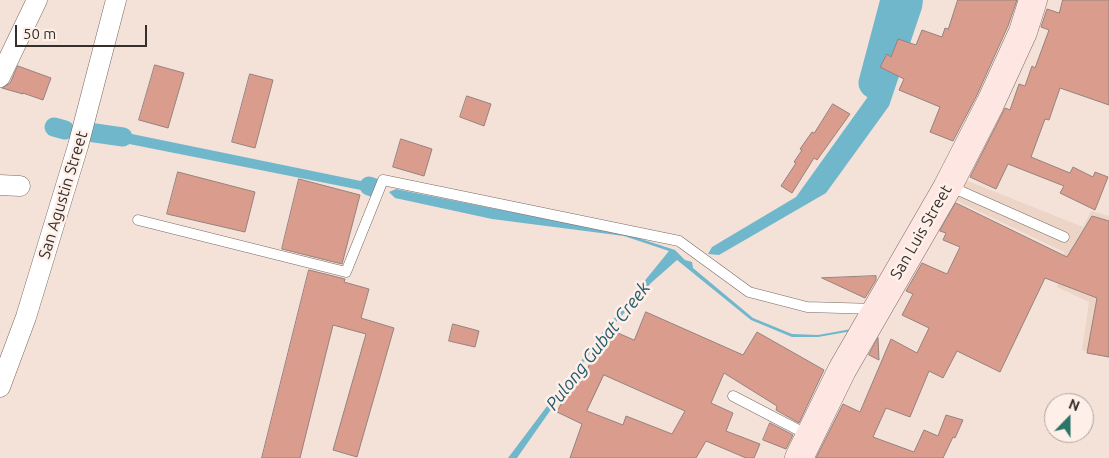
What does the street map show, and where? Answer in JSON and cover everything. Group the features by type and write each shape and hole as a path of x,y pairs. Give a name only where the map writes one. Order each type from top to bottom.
{"street":[{"path":"0,76 37,0"},
{"name":"San Agustin Street","path":"0,387 26,317 78,146 116,0"},
{"name":"San Luis Street","path":"804,447 842,370 948,186 990,104 1023,32 1033,0"},
{"path":"0,185 20,186"}],"lane":[{"path":"138,220 346,272 383,180 679,241 749,292 807,307 877,309"},
{"path":"948,186 1064,237"},
{"path":"733,396 804,447"}],"shaded area":[{"path":"963,179 1083,227 1091,211 1109,216 1109,357 1082,350 1089,302 1057,287 1064,252 955,200"}],"water":[{"path":"899,0 923,0 889,106 826,193 719,255 708,254 712,247 796,197 867,98 899,5"},
{"path":"132,134 361,181 369,186 361,190 129,144 123,137"},
{"path":"396,189 620,232 675,250 685,260 692,262 693,268 753,318 792,334 818,335 857,328 858,330 818,337 792,337 751,320 677,260 651,283 599,341 517,458 508,458 602,333 669,251 624,236 492,219 395,198 389,192"}],"building":[{"path":"958,0 1017,0 1008,26 976,97 953,141 930,132 940,107 899,90 904,79 880,67 887,54 891,57 898,39 916,45 922,30 942,37 945,28 948,29"},
{"path":"1063,0 1109,0 1109,105 1060,88 1049,120 1045,119 1031,157 1070,173 1073,167 1093,177 1095,172 1108,177 1095,210 1060,193 1064,186 1008,164 996,189 970,177 1005,108 1010,110 1019,84 1025,86 1032,66 1035,68 1049,30 1041,27 1047,9 1059,13"},
{"path":"155,65 184,73 168,128 139,120"},
{"path":"18,66 51,78 43,100 2,88 10,83"},
{"path":"250,74 273,80 255,148 232,142"},
{"path":"467,96 491,104 484,126 460,117"},
{"path":"833,104 850,114 817,160 814,158 792,193 781,186 796,163 794,162 802,150 800,149 812,132 814,133"},
{"path":"401,139 432,149 424,176 393,167"},
{"path":"178,172 255,192 245,232 167,214"},
{"path":"299,179 360,195 342,264 282,249"},
{"path":"956,203 1067,257 1092,216 1109,221 1109,357 1087,353 1097,298 1045,278 1000,372 957,351 943,378 929,371 910,417 886,408 873,437 914,452 924,430 938,436 946,415 963,420 943,458 816,458 843,404 860,412 891,339 917,353 929,328 902,315 913,294 906,291 922,263 947,274 960,247 943,240 946,233 940,231"},
{"path":"309,270 345,279 344,282 369,289 361,318 394,328 357,457 333,450 366,334 333,325 300,458 262,458"},
{"path":"876,276 876,280 865,298 822,278"},
{"path":"646,312 743,355 757,332 824,370 799,423 776,410 777,406 724,373 711,403 733,413 726,431 760,444 754,458 746,458 706,441 696,458 570,458 582,424 557,412 574,378 582,381 595,352 600,354 611,330 634,340","holes":["604,375 685,411 672,434 626,416 623,425 587,411"]},
{"path":"453,324 479,331 475,347 449,341"},
{"path":"878,338 879,360 869,355"},
{"path":"770,423 793,435 786,449 763,440"}],"waterway":[{"name":"Pulong Gubat Creek","path":"874,83 896,0"},
{"path":"54,127 65,130"},
{"path":"88,132 123,137"},
{"path":"369,186 375,188"}]}
